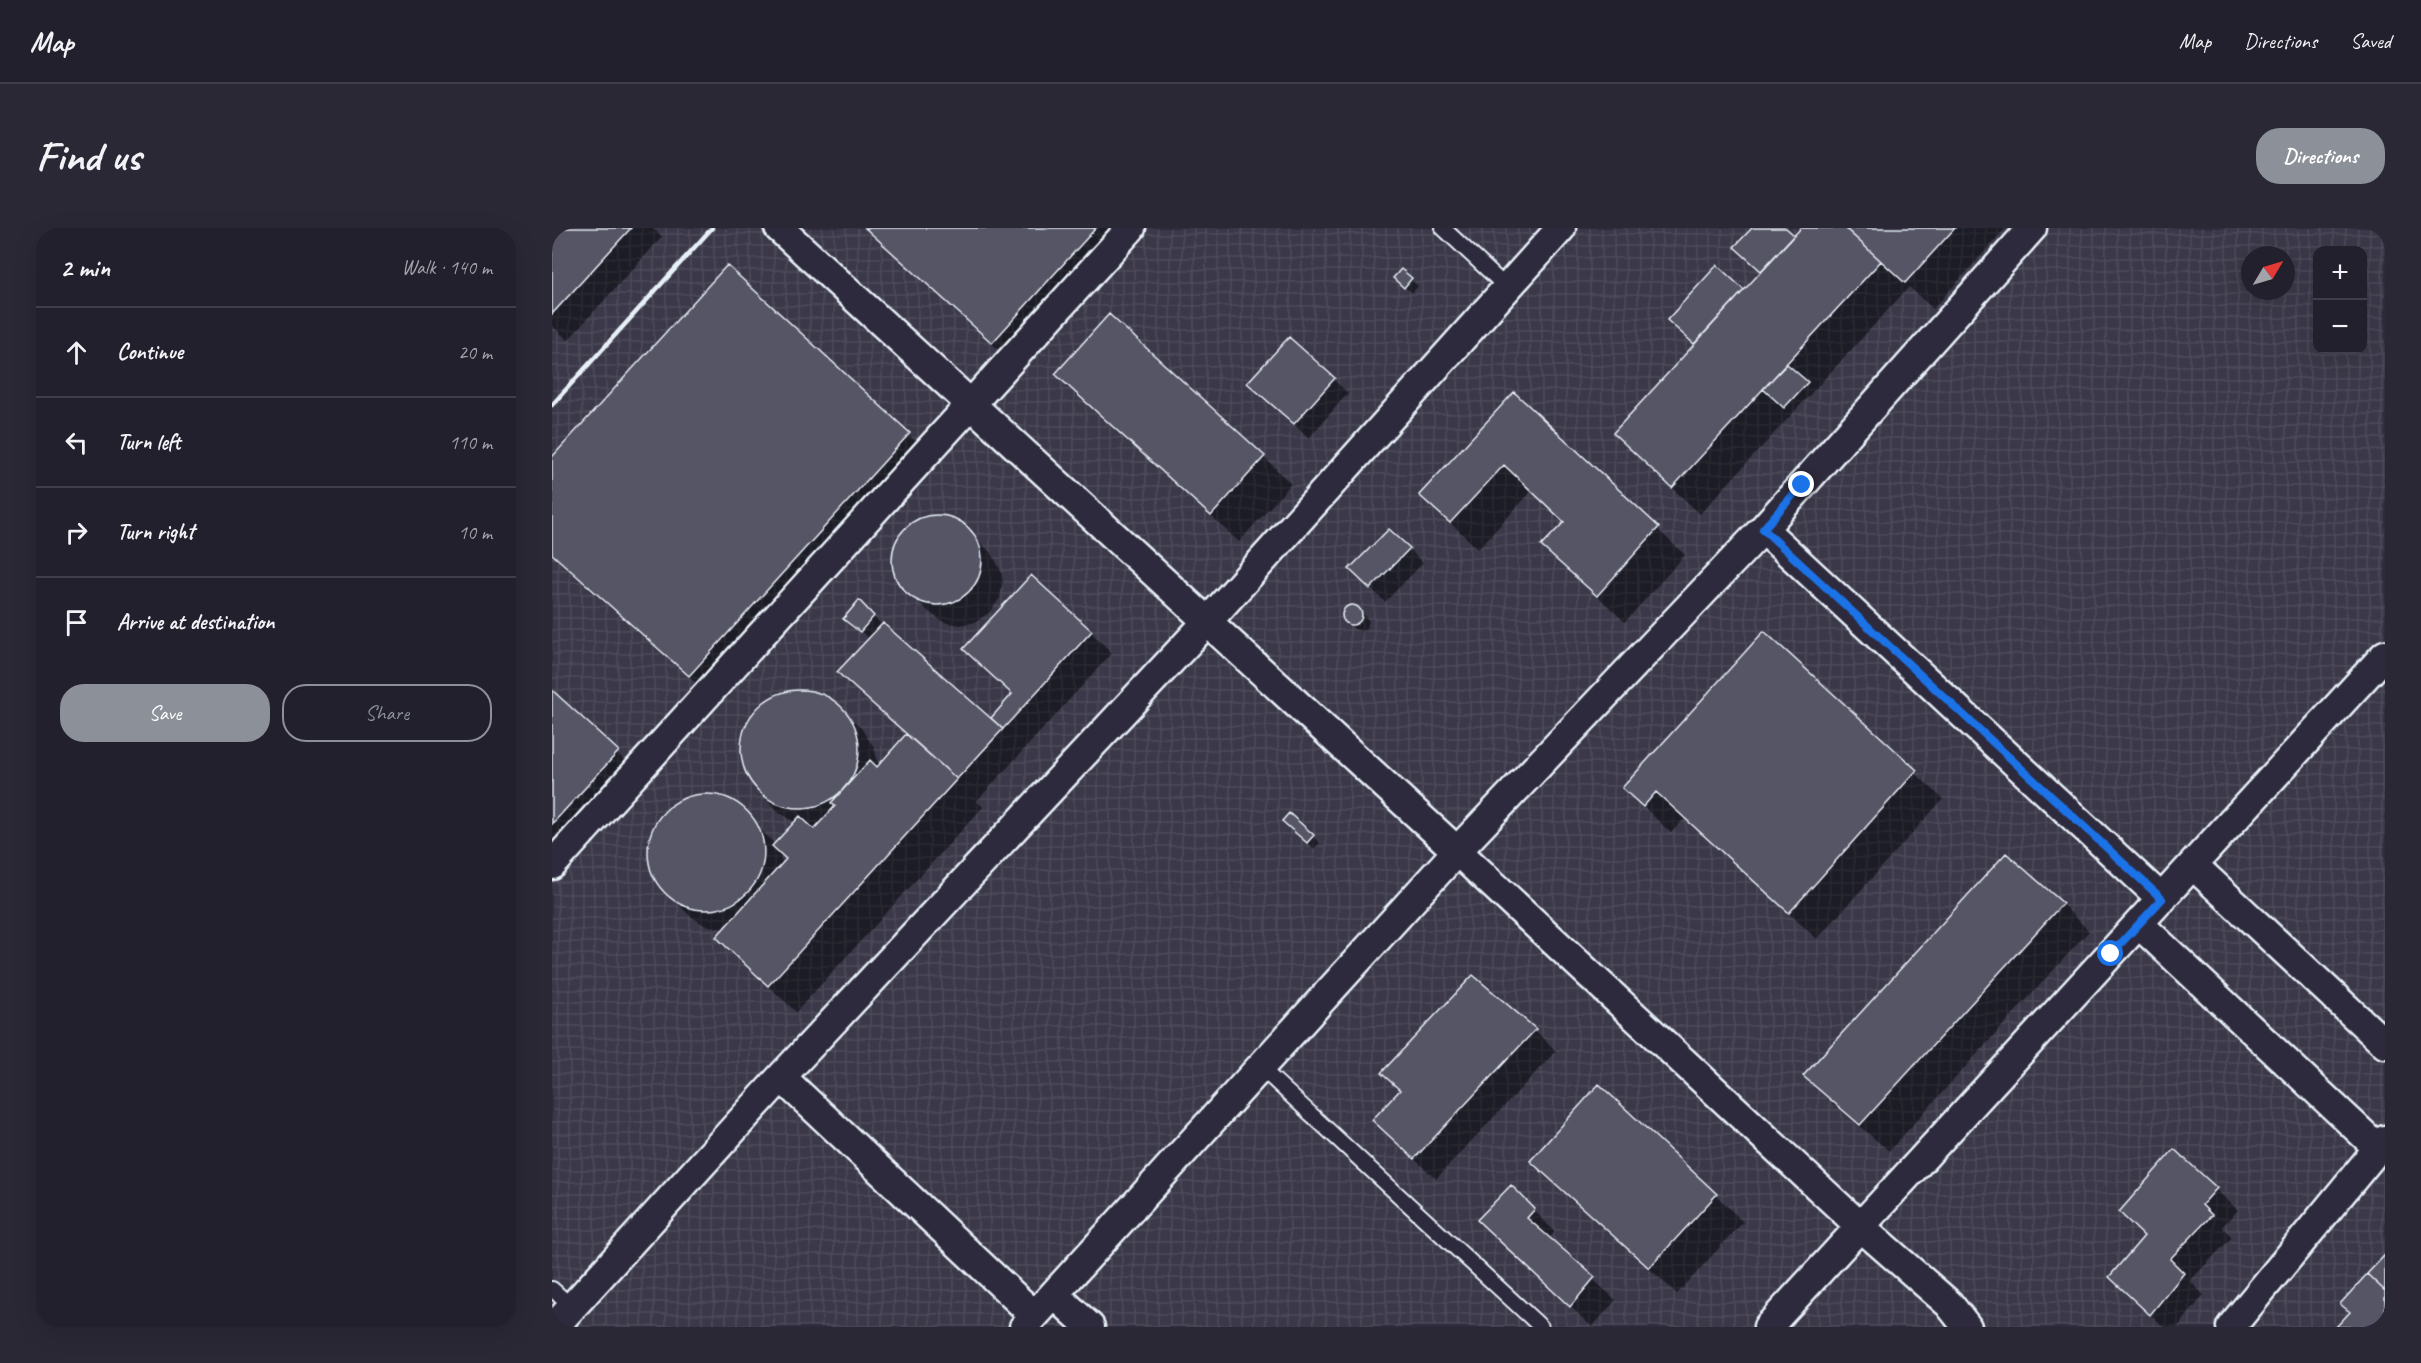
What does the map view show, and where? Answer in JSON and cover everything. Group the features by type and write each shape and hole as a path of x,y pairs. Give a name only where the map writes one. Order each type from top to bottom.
{"street":[{"path":"779,228 1457,850 1861,1227 1949,1304 1967,1327"},
{"path":"552,865 1131,228"},
{"path":"559,1308 781,1077 1208,621 1561,228"},
{"path":"781,1077 1029,1321 1457,850 1763,529 2032,228"},
{"path":"1763,529 2162,899"},
{"path":"1768,1327 2385,655"},
{"path":"2193,865 2385,1044"},
{"path":"2139,924 2382,1144 2231,1327"},
{"path":"1054,1294 1090,1327"}],"lane":[{"path":"1443,228 1507,288"},
{"path":"1260,1066 1541,1327"}],"shaded area":[{"path":"552,228 2385,228 2385,1327 552,1327"}],"building":[{"path":"631,228 552,314 552,229"},
{"path":"865,228 1096,228 992,343"},
{"path":"1752,228 1786,228 1794,235 1761,271 1734,247"},
{"path":"1801,228 1845,228 1881,261 1672,488 1613,433"},
{"path":"1845,228 1955,228 1905,283"},
{"path":"727,265 910,433 689,676 552,554 552,457"},
{"path":"1717,265 1744,290 1694,344 1667,320"},
{"path":"1401,269 1412,278 1404,288 1393,278"},
{"path":"1109,314 1265,456 1211,516 1055,374"},
{"path":"1289,337 1335,378 1294,424 1247,383"},
{"path":"1787,364 1808,382 1784,408 1763,389"},
{"path":"1514,392 1659,527 1597,596 1541,546 1564,522 1504,465 1450,523 1419,495"},
{"path":"937,515 962,523 974,535 982,560 974,585 962,597 937,605 912,597 900,585 892,560 900,535 912,523"},
{"path":"1389,529 1410,548 1370,589 1349,569"},
{"path":"1031,575 1092,631 1003,729 991,718 1012,694 963,649"},
{"path":"859,600 874,616 860,632 843,619"},
{"path":"1348,605 1356,605 1362,611 1362,619 1356,625 1348,625 1342,619 1342,611"},
{"path":"883,623 1003,729 957,779 837,672"},
{"path":"1764,631 1917,770 1789,913 1656,792 1643,807 1622,788"},
{"path":"552,690 619,751 552,824"},
{"path":"800,690 823,694 842,707 855,726 859,749 855,772 842,791 823,804 800,808 777,804 758,791 745,772 741,749 745,726 758,707 777,694"},
{"path":"906,734 957,779 768,986 716,937 786,859 772,846 800,816 814,829 835,806 831,803 870,760 877,767"},
{"path":"706,794 728,799 747,811 759,830 764,852 759,874 747,893 728,905 706,910 684,905 665,893 653,874 648,852 653,830 665,811 684,799"},
{"path":"1289,813 1314,835 1307,843 1282,821"},
{"path":"2006,853 2063,903 1860,1125 1803,1076"},
{"path":"1473,975 1536,1029 1414,1159 1372,1120 1400,1090 1381,1073"},
{"path":"1599,1084 1717,1194 1649,1268 1530,1161"},
{"path":"2174,1149 2217,1188 2202,1205 2212,1215 2170,1259 2184,1273 2150,1315 2109,1277 2144,1236 2119,1212"},
{"path":"1511,1185 1535,1209 1527,1218 1595,1277 1570,1307 1477,1220"},
{"path":"2385,1255 2385,1291 2367,1274"},
{"path":"2367,1274 2385,1291 2385,1327 2336,1327 2350,1312 2340,1304"}],"railway":[{"path":"552,405 712,228"}],"route":[{"path":"1802,485 1763,529 2162,899 2111,954"}]}
